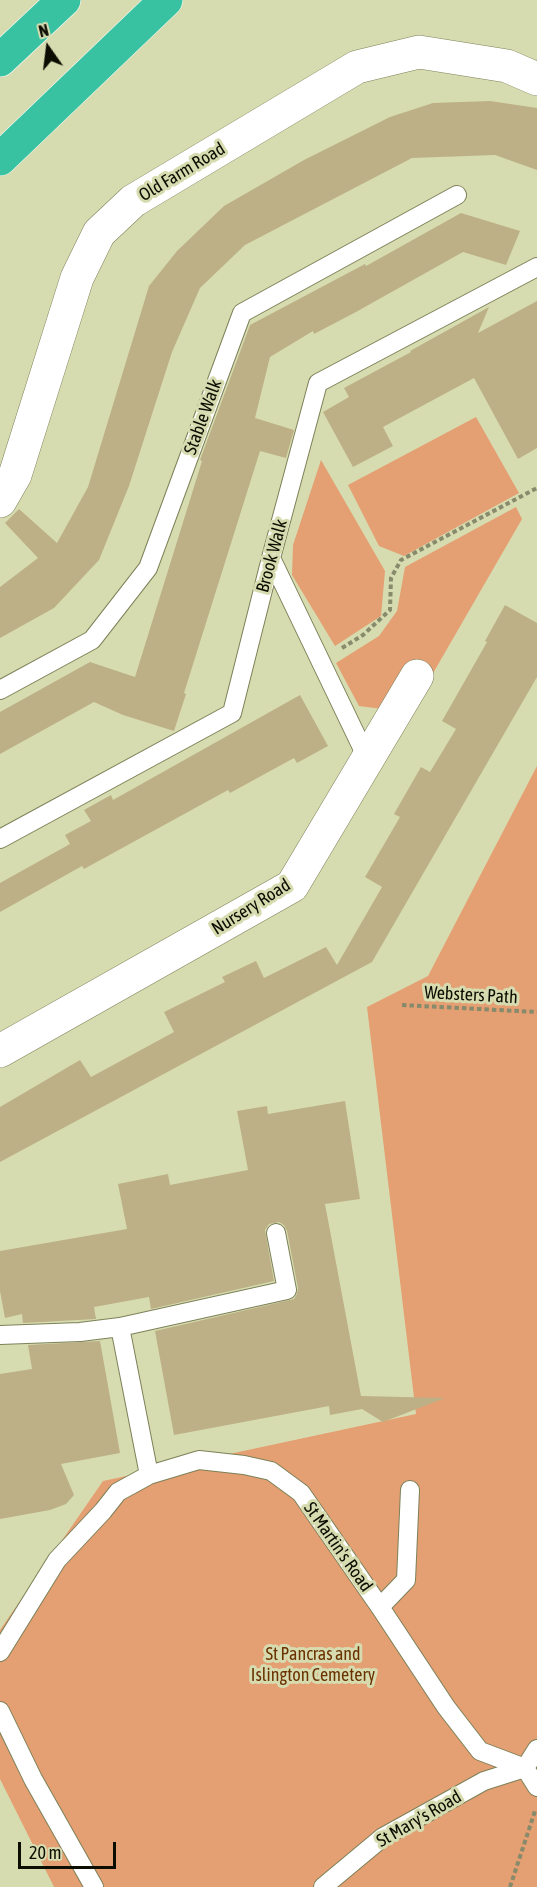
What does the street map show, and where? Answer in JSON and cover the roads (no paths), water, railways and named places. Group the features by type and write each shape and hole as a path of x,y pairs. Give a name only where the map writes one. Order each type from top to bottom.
{"highway":[{"path":"0,60 64,0"},
{"path":"0,159 166,0"}],"street":[{"name":"Old Farm Road","path":"0,501 15,476 77,278 99,233 133,201 357,67 419,52 507,66 537,79"},
{"name":"Nursery Road","path":"0,1051 292,886 417,676"}],"lane":[{"name":"Stable Walk","path":"0,690 92,640 148,568 242,313 457,195"},
{"name":"Brook Walk","path":"0,839 232,713 318,383 537,267"},
{"path":"271,558 368,760"},
{"path":"0,1335 120,1328 287,1290 276,1233"},
{"path":"120,1328 149,1475"},
{"name":"St Martin's Road","path":"0,1652 57,1560 118,1492 149,1475 199,1460 244,1465 271,1471 301,1493 446,1707 480,1750 525,1768"},
{"path":"380,1607 406,1580 410,1490"},
{"path":"0,1711 33,1779 94,1887"},
{"path":"537,1749 525,1768 537,1787"},
{"name":"St Mary's Road","path":"323,1887 383,1836 484,1781 525,1768"}],"park label":[{"name":"St Pancras and Islington Cemetery","path":"313,1664"}]}
